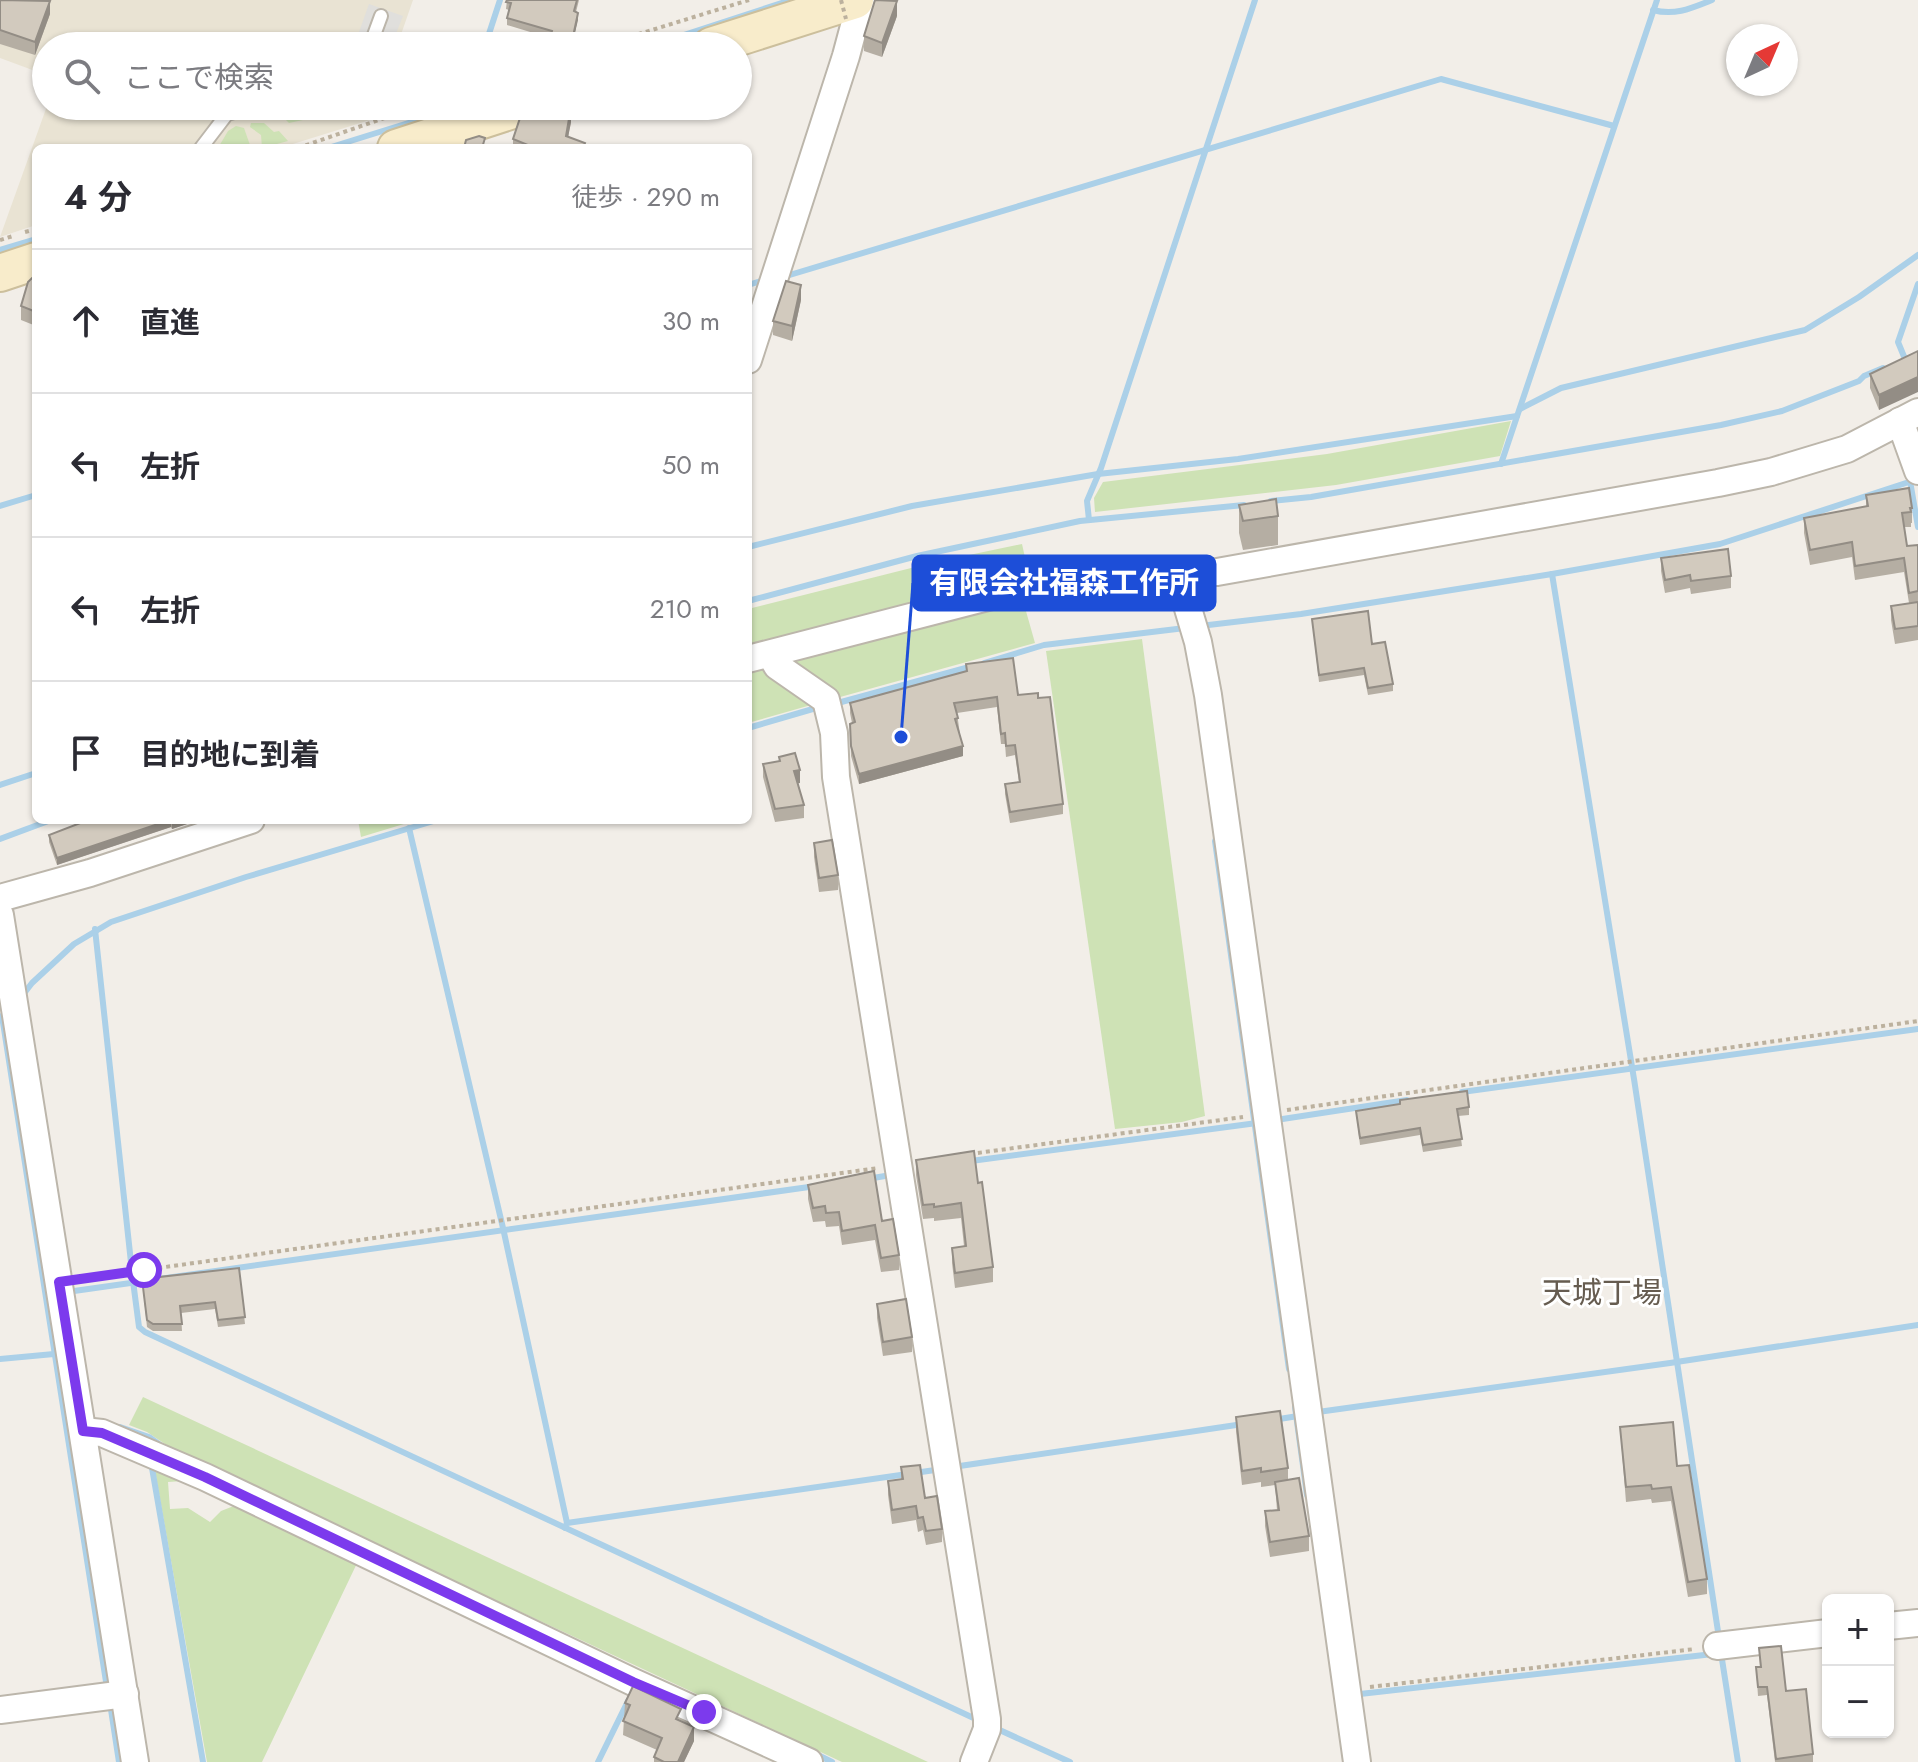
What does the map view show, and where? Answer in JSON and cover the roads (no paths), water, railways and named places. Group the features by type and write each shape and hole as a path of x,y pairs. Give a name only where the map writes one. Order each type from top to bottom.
{"street":[{"path":"752,35 854,6 846,56 752,348"},
{"path":"408,144 482,120"},
{"path":"0,273 32,262"},
{"path":"759,656 1034,585 1135,574 1217,572 1771,472 1847,449 1909,417 1918,471"},
{"path":"1178,575 1194,628 1208,695 1262,1118 1357,1762"},
{"path":"759,656 777,666 827,705 834,733 836,777 987,1724 974,1762"},
{"path":"0,898 90,873 239,824"},
{"path":"0,915 83,1431 113,1695 135,1762"},
{"path":"83,1431 102,1433 157,1457 809,1762"},
{"path":"1894,1625 1918,1623"},
{"path":"1720,1646 1822,1634"},
{"path":"0,1710 113,1695"}],"lane":[{"path":"375,32 381,16"},
{"path":"204,144 222,120"}],"waterway":[{"path":"490,32 500,0"},
{"path":"693,32 791,0"},
{"path":"1089,520 1087,501 1101,468 1255,0"},
{"path":"1501,464 1657,0"},
{"path":"1653,10 1676,12 1712,0"},
{"path":"783,277 1441,79 1614,126"},
{"path":"341,144 418,120"},
{"path":"0,250 32,240"},
{"path":"1520,409 1561,388 1805,330 1918,255"},
{"path":"752,284 764,280"},
{"path":"1905,359 1898,342 1918,284"},
{"path":"1271,501 1311,497 1721,425 1782,411 1859,381 1883,368"},
{"path":"752,546 912,506 1098,474 1238,459 1517,416"},
{"path":"1910,481 1918,527"},
{"path":"1200,626 1301,614 1720,544 1912,481"},
{"path":"0,506 32,496"},
{"path":"752,600 917,556 1080,521 1244,505"},
{"path":"1552,574 1634,1079 1719,1638"},
{"path":"984,663 1044,645 1185,628"},
{"path":"834,704 973,666"},
{"path":"752,727 823,706"},
{"path":"0,785 32,774"},
{"path":"0,839 40,824"},
{"path":"22,996 74,944 111,922 246,877 424,824"},
{"path":"409,828 503,1228 567,1523"},
{"path":"1215,841 1289,1369"},
{"path":"95,929 139,1327 980,1721"},
{"path":"2,1016 107,1688"},
{"path":"1462,1092 1918,1029"},
{"path":"1276,1120 1407,1100"},
{"path":"971,1161 1257,1123"},
{"path":"867,1179 891,1175"},
{"path":"67,1292 816,1186"},
{"path":"1318,1412 1918,1325"},
{"path":"0,1359 54,1354"},
{"path":"1295,1407 1307,1495"},
{"path":"1273,1420 1298,1416"},
{"path":"953,1467 1243,1424"},
{"path":"120,1427 149,1437 163,1447"},
{"path":"153,1464 203,1762"},
{"path":"565,1528 567,1523 942,1469"},
{"path":"1721,1653 1738,1762"},
{"path":"1360,1694 1713,1654"},
{"path":"598,1762 628,1701"},
{"path":"110,1703 119,1762"},
{"path":"993,1727 1070,1762"},
{"path":"814,1753 832,1762"}],"place":[{"name":"有限会社福森工作所","path":"901,737"}],"district":[{"name":"天城丁場","path":"1602,1292"}]}
